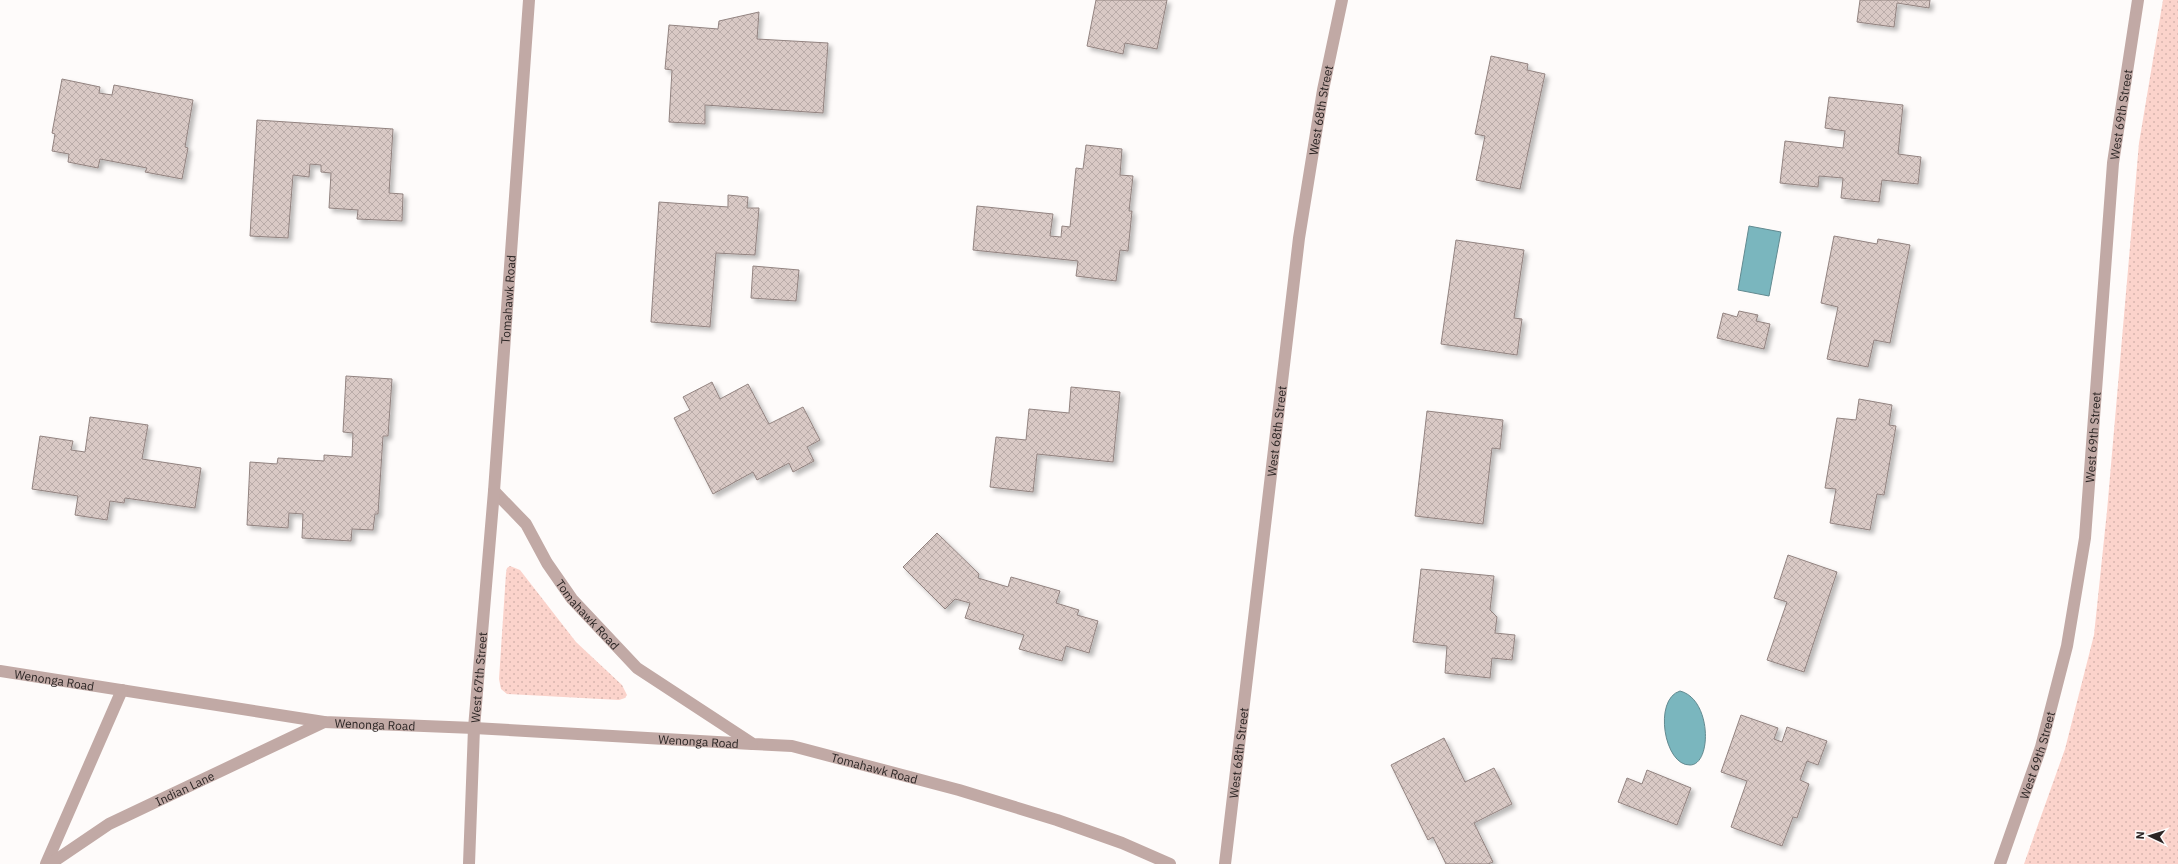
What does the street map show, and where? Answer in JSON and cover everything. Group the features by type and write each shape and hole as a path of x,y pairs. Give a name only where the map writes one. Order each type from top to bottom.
{"street":[{"name":"Tomahawk Road","path":"529,0 494,491 526,524 547,563 572,599 637,668 753,744 792,746 959,790 1057,820 1122,843 1170,864"},
{"name":"West 68th Street","path":"1225,864 1299,238 1323,90 1342,0"},
{"name":"West 69th Street","path":"2000,864 2046,725 2067,646 2084,546 2113,163 2138,0"},
{"name":"West 67th Street","path":"469,864 474,728 494,491"},
{"name":"Wenonga Road","path":"0,671 324,722 474,728 753,744"},
{"path":"46,864 122,690"},
{"name":"Indian Lane","path":"50,864 109,824 324,722"}],"shaded area":[{"path":"2163,0 2178,0 2178,864 2024,864 2065,749 2094,635 2107,511 2139,143"},
{"path":"510,566 520,570 576,642 622,685 627,695 625,698 619,700 507,694 501,689 499,679 506,573 507,568"}],"water":[{"path":"1749,226 1781,232 1769,296 1738,290"},
{"path":"1680,691 1691,696 1698,706 1703,718 1705,731 1705,744 1702,755 1697,762 1690,765 1681,762 1674,755 1668,744 1665,731 1664,718 1667,706 1672,697"}],"building":[{"path":"1096,0 1167,0 1157,49 1125,43 1123,54 1087,46"},
{"path":"1860,0 1930,0 1929,8 1897,3 1894,27 1857,22"},
{"path":"759,12 757,39 828,43 823,113 705,105 705,124 669,122 672,70 665,69 669,25 718,29 719,21"},
{"path":"1491,56 1528,64 1527,70 1545,74 1520,189 1476,180 1485,136 1475,134"},
{"path":"62,79 100,87 99,93 112,95 114,85 193,100 185,147 188,148 182,179 145,172 147,168 100,159 98,168 68,162 69,154 52,151 55,134 52,133"},
{"path":"1829,97 1903,105 1898,154 1921,157 1918,184 1882,180 1879,202 1841,198 1843,178 1819,176 1818,187 1780,183 1785,141 1843,148 1845,131 1825,128"},
{"path":"257,120 393,129 389,193 403,194 402,221 357,219 358,210 329,208 331,173 321,172 321,165 310,164 309,177 293,175 288,238 250,236"},
{"path":"1086,145 1122,149 1120,175 1133,176 1129,211 1132,211 1128,251 1120,250 1116,281 1076,276 1078,261 973,250 977,206 1053,214 1050,236 1061,237 1062,226 1070,227 1076,168 1083,169"},
{"path":"728,195 748,197 747,208 759,208 755,255 716,253 710,327 651,322 659,202 728,207"},
{"path":"1834,236 1877,244 1878,239 1910,245 1890,343 1874,340 1868,367 1827,359 1838,307 1821,303"},
{"path":"1456,240 1524,250 1514,318 1522,319 1517,355 1441,344"},
{"path":"753,266 799,270 796,301 751,298"},
{"path":"1739,311 1758,315 1756,321 1770,324 1764,349 1717,338 1723,313 1737,317"},
{"path":"346,376 392,379 388,436 383,436 378,514 375,514 373,530 352,529 351,541 302,538 303,514 289,513 288,528 247,525 250,462 277,464 278,458 324,461 324,455 352,457 353,433 343,432"},
{"path":"712,382 720,399 748,384 769,424 803,407 820,440 807,447 814,461 793,472 789,463 757,480 753,472 713,494 674,418 690,410 683,397"},
{"path":"1071,387 1120,392 1113,462 1037,454 1033,492 990,487 996,437 1026,440 1029,409 1069,413"},
{"path":"1859,399 1892,405 1889,425 1896,426 1884,495 1877,494 1870,530 1830,523 1836,489 1825,488 1837,418 1856,420"},
{"path":"1427,411 1503,420 1500,449 1492,448 1483,524 1415,516"},
{"path":"90,417 148,425 142,459 201,468 195,508 125,498 124,503 110,501 107,520 75,515 78,496 32,489 40,436 73,441 71,450 85,452"},
{"path":"937,533 979,574 978,578 1008,587 1011,577 1060,591 1056,603 1079,610 1077,615 1098,621 1089,653 1066,646 1062,661 1019,649 1024,635 965,618 970,603 955,599 945,609 903,567"},
{"path":"1788,555 1837,572 1804,672 1767,660 1787,602 1774,598"},
{"path":"1421,569 1494,576 1490,610 1497,617 1495,633 1515,635 1512,660 1492,658 1490,678 1445,673 1447,646 1413,642"},
{"path":"1741,715 1778,728 1774,739 1782,742 1787,727 1827,741 1818,765 1807,761 1800,780 1809,784 1797,818 1793,817 1782,846 1731,827 1747,781 1721,772"},
{"path":"1444,738 1465,782 1494,768 1512,804 1474,823 1493,862 1488,864 1446,864 1433,837 1428,840 1391,765"},
{"path":"1647,770 1691,788 1677,825 1618,802 1627,778 1642,784"}]}
